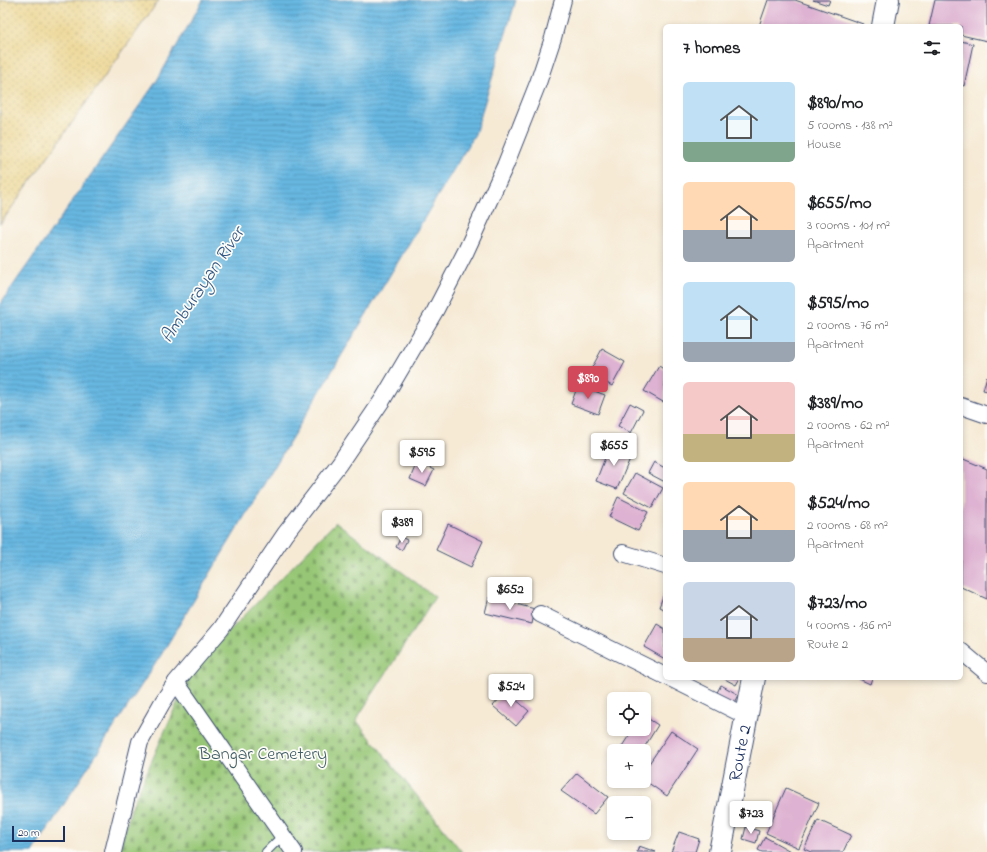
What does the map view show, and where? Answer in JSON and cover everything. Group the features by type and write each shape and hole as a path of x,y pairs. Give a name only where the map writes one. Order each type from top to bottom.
{"highway":[{"path":"883,24 888,0"},
{"name":"Route 2","path":"720,852 754,680"}],"street":[{"path":"113,852 140,742 155,715 176,682 220,629 285,534 339,464 383,399 435,311 466,251 505,166 538,83 553,38 563,0"},
{"path":"963,407 987,415"},
{"path":"623,552 663,565"},
{"path":"540,614 663,675"},
{"path":"963,653 987,672"},
{"path":"674,680 746,716"},
{"path":"176,682 294,852"}],"lane":[{"path":"266,852 283,835"}],"sand":[{"path":"0,0 159,0 0,224"}],"green space":[{"name":"Bangar Cemetery","path":"336,522 435,597 356,720 462,852 119,852 132,806 192,669"}],"water":[{"name":"Amburayan River","path":"203,0 516,0 475,134 161,655 33,852 0,852 0,304 156,82"}],"building":[{"path":"768,0 795,0 863,24 760,24"},
{"path":"813,0 830,0 828,5"},
{"path":"935,0 987,0 987,41 963,35 963,24 929,24"},
{"path":"963,42 973,44 963,86"},
{"path":"602,349 625,362 612,386 589,373"},
{"path":"659,366 663,369 663,402 644,391"},
{"path":"987,376 987,391 983,390"},
{"path":"578,385 605,395 598,414 571,404"},
{"path":"630,403 643,410 631,433 618,426"},
{"path":"610,445 632,454 617,489 596,481"},
{"path":"963,459 987,469 987,599 963,588"},
{"path":"417,462 434,470 426,486 410,479"},
{"path":"654,462 663,467 663,481 648,473"},
{"path":"635,473 663,488 652,508 624,493"},
{"path":"618,497 648,512 638,531 609,517"},
{"path":"448,524 483,541 471,567 436,550"},
{"path":"401,537 407,540 402,550 396,547"},
{"path":"663,596 663,609 659,607"},
{"path":"489,597 535,609 532,624 485,613"},
{"path":"657,624 663,628 663,658 644,647"},
{"path":"727,680 739,680 736,685"},
{"path":"861,680 871,680 870,684"},
{"path":"721,685 739,695 732,708 714,698"},
{"path":"506,691 529,711 516,726 493,706"},
{"path":"651,720 658,725 646,744 623,744 629,736 651,736"},
{"path":"671,731 698,749 667,796 651,785 651,761"},
{"path":"577,773 607,796 607,798 594,814 561,791"},
{"path":"786,788 819,803 799,848 766,833"},
{"path":"818,820 851,835 843,852 811,852 804,849"},
{"path":"746,827 759,831 756,843 743,839"},
{"path":"679,832 699,839 695,852 671,852"},
{"path":"765,837 792,852 762,852 758,850"},
{"path":"639,846 656,852 637,852"}]}
